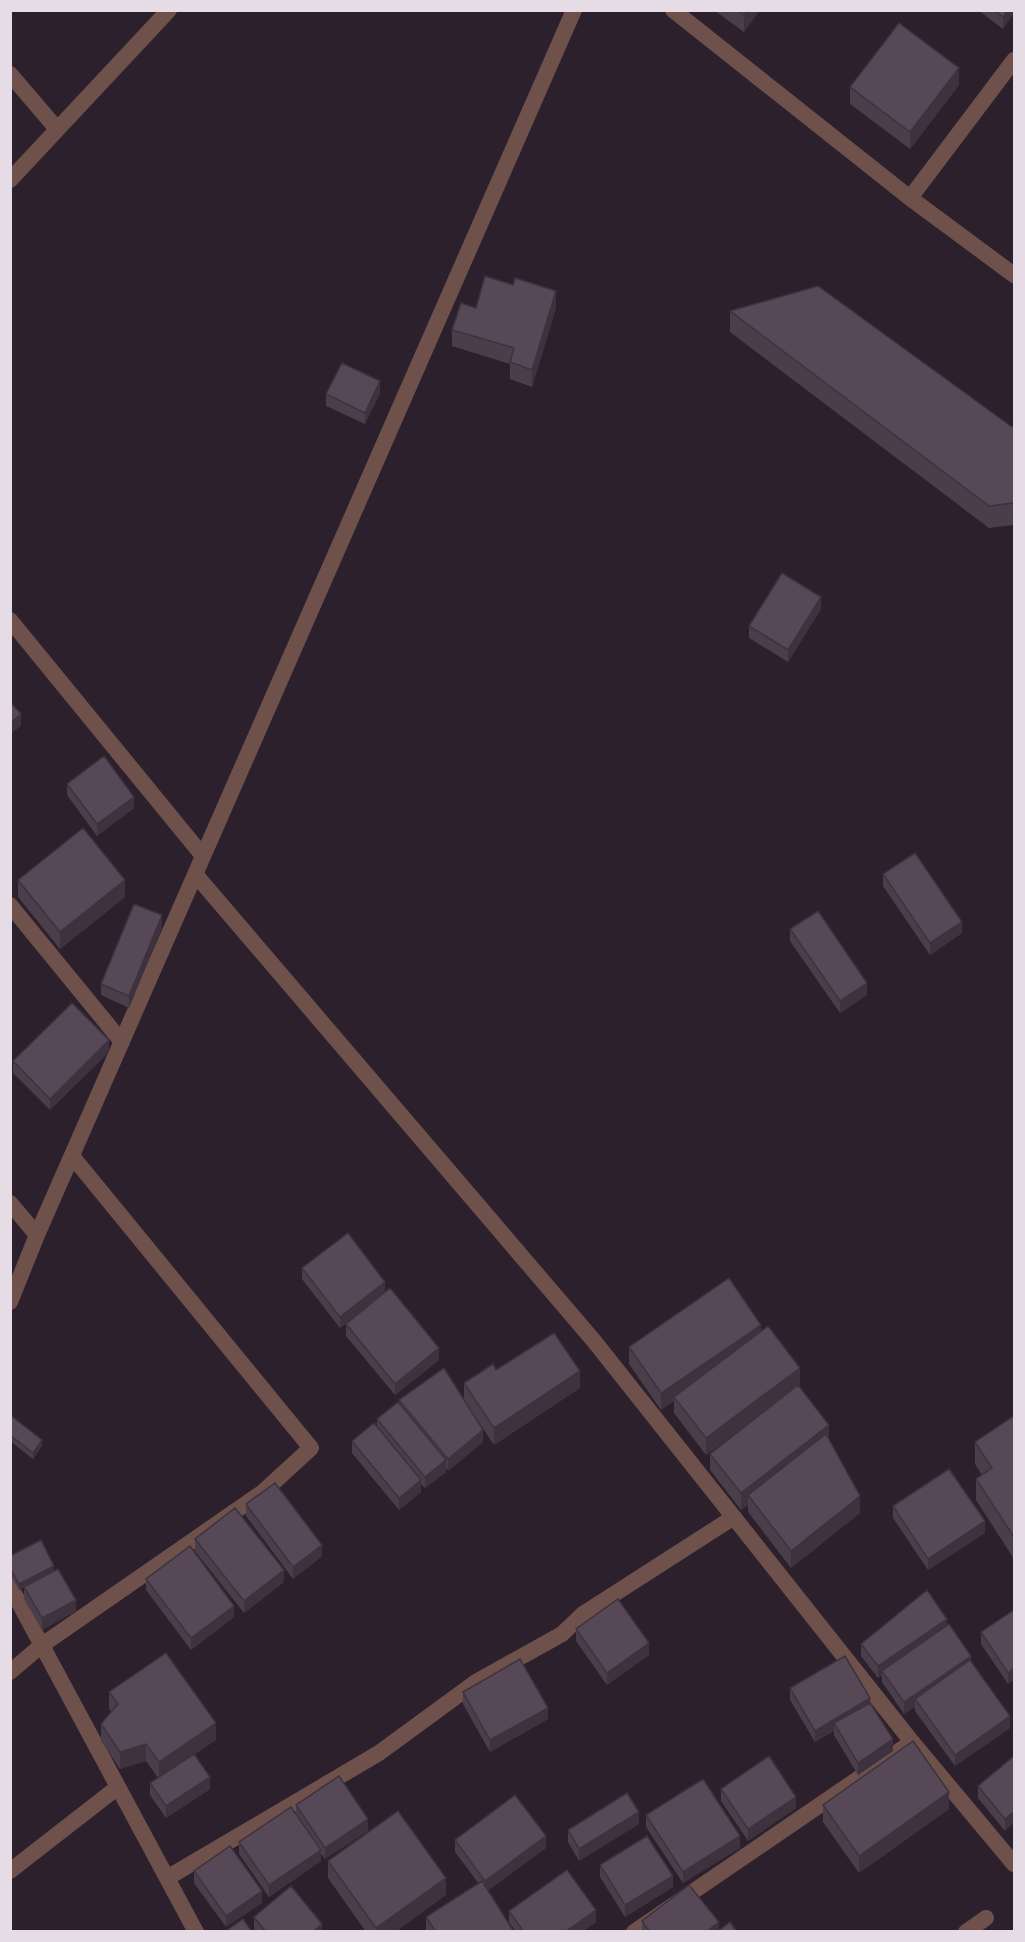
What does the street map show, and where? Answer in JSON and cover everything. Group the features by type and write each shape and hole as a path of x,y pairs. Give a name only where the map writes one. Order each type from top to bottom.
{"street":[{"path":"10,180 169,10"},
{"path":"10,1302 37,1235 574,10"},
{"path":"673,10 909,198 1014,275"},
{"path":"909,198 1014,60"},
{"path":"10,74 57,129"},
{"path":"10,620 203,856"},
{"path":"195,874 594,1341 912,1742 1014,1864"},
{"path":"10,905 122,1042"},
{"path":"10,1672 42,1645 263,1492 311,1448 72,1156"},
{"path":"10,1203 37,1235"},
{"path":"167,1878 379,1753 476,1682 562,1634 583,1614 734,1517"},
{"path":"10,1586 196,1932"},
{"path":"634,1932 912,1742"},
{"path":"10,1871 118,1787"},
{"path":"966,1932 986,1918"}],"building":[{"path":"738,10 748,10 744,15"},
{"path":"994,10 1008,10 1003,17"},
{"path":"899,23 959,68 910,132 850,87"},
{"path":"485,276 513,285 515,278 556,291 532,370 510,362 514,348 452,330 461,303 476,308"},
{"path":"818,286 1012,427 1014,426 1014,503 989,506 730,311"},
{"path":"342,363 380,381 365,413 326,394"},
{"path":"782,573 821,597 788,650 749,626"},
{"path":"10,702 21,714 10,723"},
{"path":"104,756 134,797 97,824 67,784"},
{"path":"83,828 125,880 60,932 18,880"},
{"path":"915,853 962,922 930,943 883,874"},
{"path":"134,904 162,915 129,996 101,984"},
{"path":"818,911 867,983 840,1001 790,929"},
{"path":"72,1003 109,1040 50,1099 13,1061"},
{"path":"348,1233 385,1282 340,1317 302,1268"},
{"path":"729,1278 761,1325 661,1393 629,1347"},
{"path":"390,1288 439,1348 395,1384 346,1324"},
{"path":"768,1326 800,1368 706,1438 674,1397"},
{"path":"554,1333 580,1371 494,1428 464,1383 493,1364 496,1370"},
{"path":"444,1368 483,1430 448,1459 399,1400"},
{"path":"798,1385 829,1425 741,1493 710,1454"},
{"path":"398,1402 446,1460 425,1477 377,1419"},
{"path":"10,1415 42,1440 33,1453 10,1435"},
{"path":"1014,1416 1014,1537 976,1479 992,1468 975,1442"},
{"path":"374,1423 421,1480 399,1498 352,1441"},
{"path":"826,1434 860,1496 791,1551 748,1495"},
{"path":"949,1469 985,1521 928,1559 893,1506"},
{"path":"275,1483 322,1545 293,1567 246,1504"},
{"path":"235,1508 284,1570 244,1601 195,1539"},
{"path":"41,1540 54,1566 19,1584 10,1568 10,1556"},
{"path":"190,1546 234,1606 191,1638 146,1579"},
{"path":"58,1569 76,1600 42,1618 24,1587"},
{"path":"927,1590 947,1619 878,1666 861,1644"},
{"path":"618,1599 649,1643 607,1673 576,1629"},
{"path":"1014,1610 1014,1668 1008,1673 981,1632"},
{"path":"949,1624 971,1656 904,1702 882,1671"},
{"path":"166,1653 216,1723 159,1762 146,1744 120,1752 101,1724 118,1704 109,1692"},
{"path":"845,1656 870,1698 815,1731 790,1688"},
{"path":"520,1659 548,1708 490,1740 463,1692"},
{"path":"970,1660 1010,1716 955,1755 915,1699"},
{"path":"870,1703 893,1739 858,1763 834,1723"},
{"path":"913,1741 949,1792 859,1856 823,1805"},
{"path":"194,1754 210,1777 166,1806 150,1783"},
{"path":"769,1756 796,1797 748,1829 721,1789"},
{"path":"1014,1756 1014,1812 1005,1819 978,1786"},
{"path":"339,1776 368,1819 325,1848 296,1805"},
{"path":"703,1779 740,1836 683,1872 646,1815"},
{"path":"627,1793 639,1812 579,1849 568,1830"},
{"path":"515,1795 546,1836 485,1881 455,1840"},
{"path":"291,1807 321,1850 269,1885 239,1842"},
{"path":"398,1811 446,1878 376,1928 328,1861"},
{"path":"647,1836 673,1876 625,1905 600,1865"},
{"path":"230,1846 262,1891 226,1916 194,1871"},
{"path":"567,1870 596,1910 565,1932 524,1932 509,1911"},
{"path":"482,1881 514,1932 436,1932 426,1917"},
{"path":"689,1885 719,1922 706,1932 650,1932 642,1921"},
{"path":"291,1886 322,1924 313,1932 266,1932 254,1917"},
{"path":"243,1919 252,1932 224,1932"},
{"path":"730,1922 737,1932 717,1932"}]}
